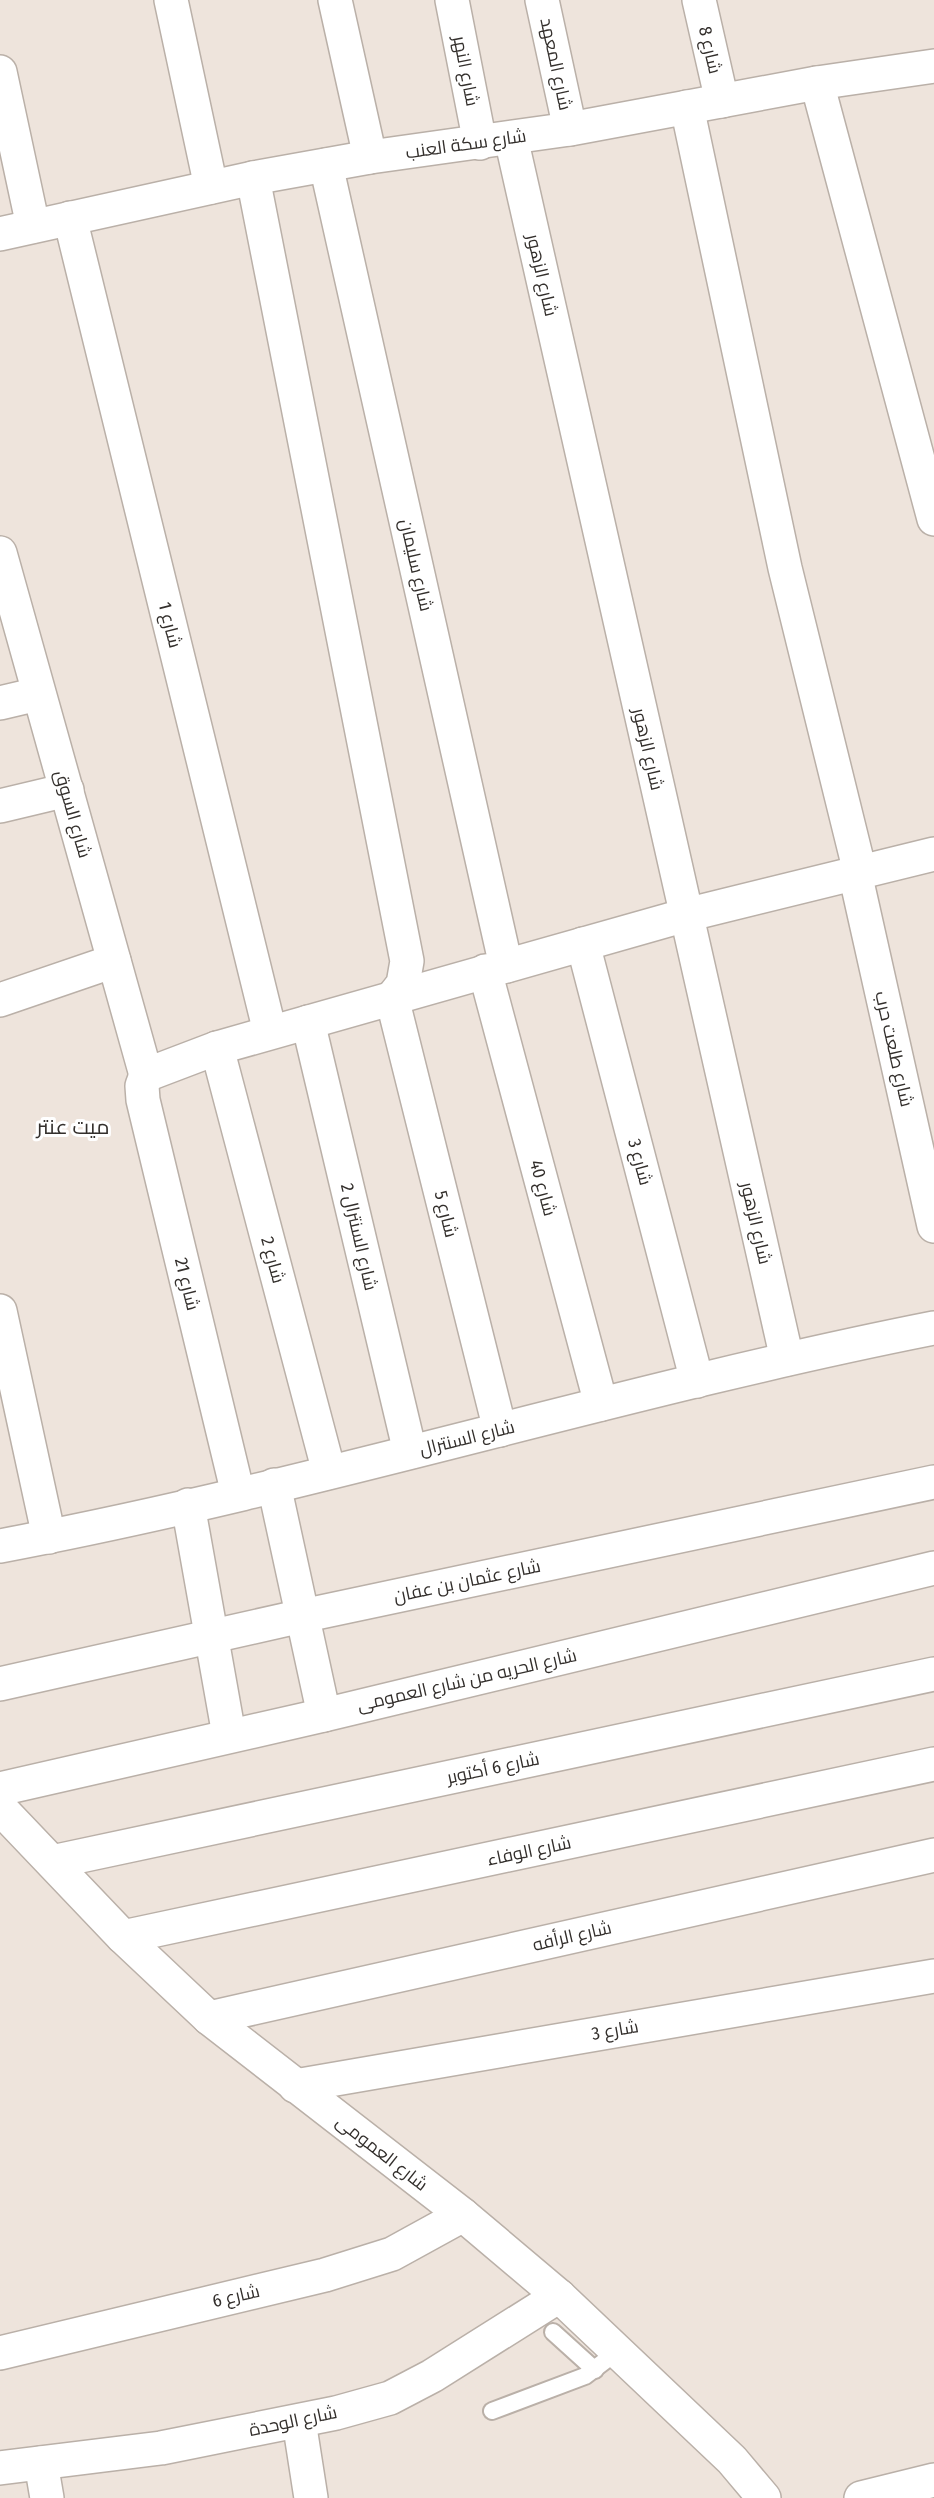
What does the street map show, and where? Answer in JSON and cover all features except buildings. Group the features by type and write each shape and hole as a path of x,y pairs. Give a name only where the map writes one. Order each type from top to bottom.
{"street":[{"path":"171,0 211,187"},
{"path":"334,0 369,157"},
{"name":"شارع النهر","path":"452,0 496,140"},
{"name":"شارع المعهد","path":"542,0 570,129"},
{"name":"شارع 8","path":"699,0 722,101"},
{"name":"شارع سكة العنب","path":"0,234 253,178 369,157 570,129 817,83 934,66"},
{"path":"0,72 33,226"},
{"path":"817,83 934,519"},
{"name":"شارع طلعت حرب","path":"687,107 785,568 857,872 934,1226"},
{"name":"شارع الزهور","path":"496,140 686,915 787,1359"},
{"name":"شارع سليمان","path":"326,165 496,969"},
{"path":"253,178 407,961 403,984 392,998"},
{"name":"شارع 1","path":"70,218 270,1032"},
{"name":"شارع السوق","path":"0,553 7,607 38,694 67,790 146,1075"},
{"path":"0,703 38,694"},
{"path":"0,806 67,790"},
{"path":"146,1075 217,1048 270,1032 686,915 857,872 933,858"},
{"name":"شارع 3","path":"583,944 697,1381"},
{"path":"0,1000 114,962"},
{"name":"شارع 40","path":"496,969 601,1404"},
{"name":"شارع 5","path":"392,998 500,1430"},
{"name":"شارع السنترال 2","path":"308,1022 410,1452"},
{"name":"شارع 2","path":"217,1048 328,1472"},
{"name":"شارع 21","path":"146,1075 142,1086 143,1100 238,1494"},
{"path":"0,1311 49,1537"},
{"name":"شارع السنترال","path":"0,1546 238,1494 787,1359 933,1334"},
{"name":"شارع عثمان بن عفان","path":"0,1684 302,1616 934,1482"},
{"path":"274,1485 324,1714"},
{"path":"188,1505 229,1735"},
{"name":"شارع الحريه من شارع العمومى","path":"0,1789 934,1568"},
{"name":"شارع 6 أكتوبر","path":"52,1862 934,1674"},
{"name":"شارع الوفاء","path":"123,1937 934,1764"},
{"name":"شارع العمومى","path":"0,1808 123,1937 209,2018 464,2215 559,2296 607,2360 732,2460 764,2498"},
{"name":"شارع الرأفه","path":"209,2018 934,1855"},
{"name":"شارع 3","path":"295,2086 934,1976"},
{"name":"شارع 6","path":"0,2353 325,2275 392,2254 464,2215"},
{"name":"شارع الوحدة","path":"0,2468 161,2448 299,2421 390,2398 432,2376 559,2296"},
{"path":"299,2421 311,2498"},
{"path":"41,2463 47,2498"},
{"path":"861,2498 934,2480"}],"lane":[{"path":"492,2411 585,2376 607,2360 553,2332"}],"district":[{"name":"ميت عنتر","path":"73,1127"}]}
